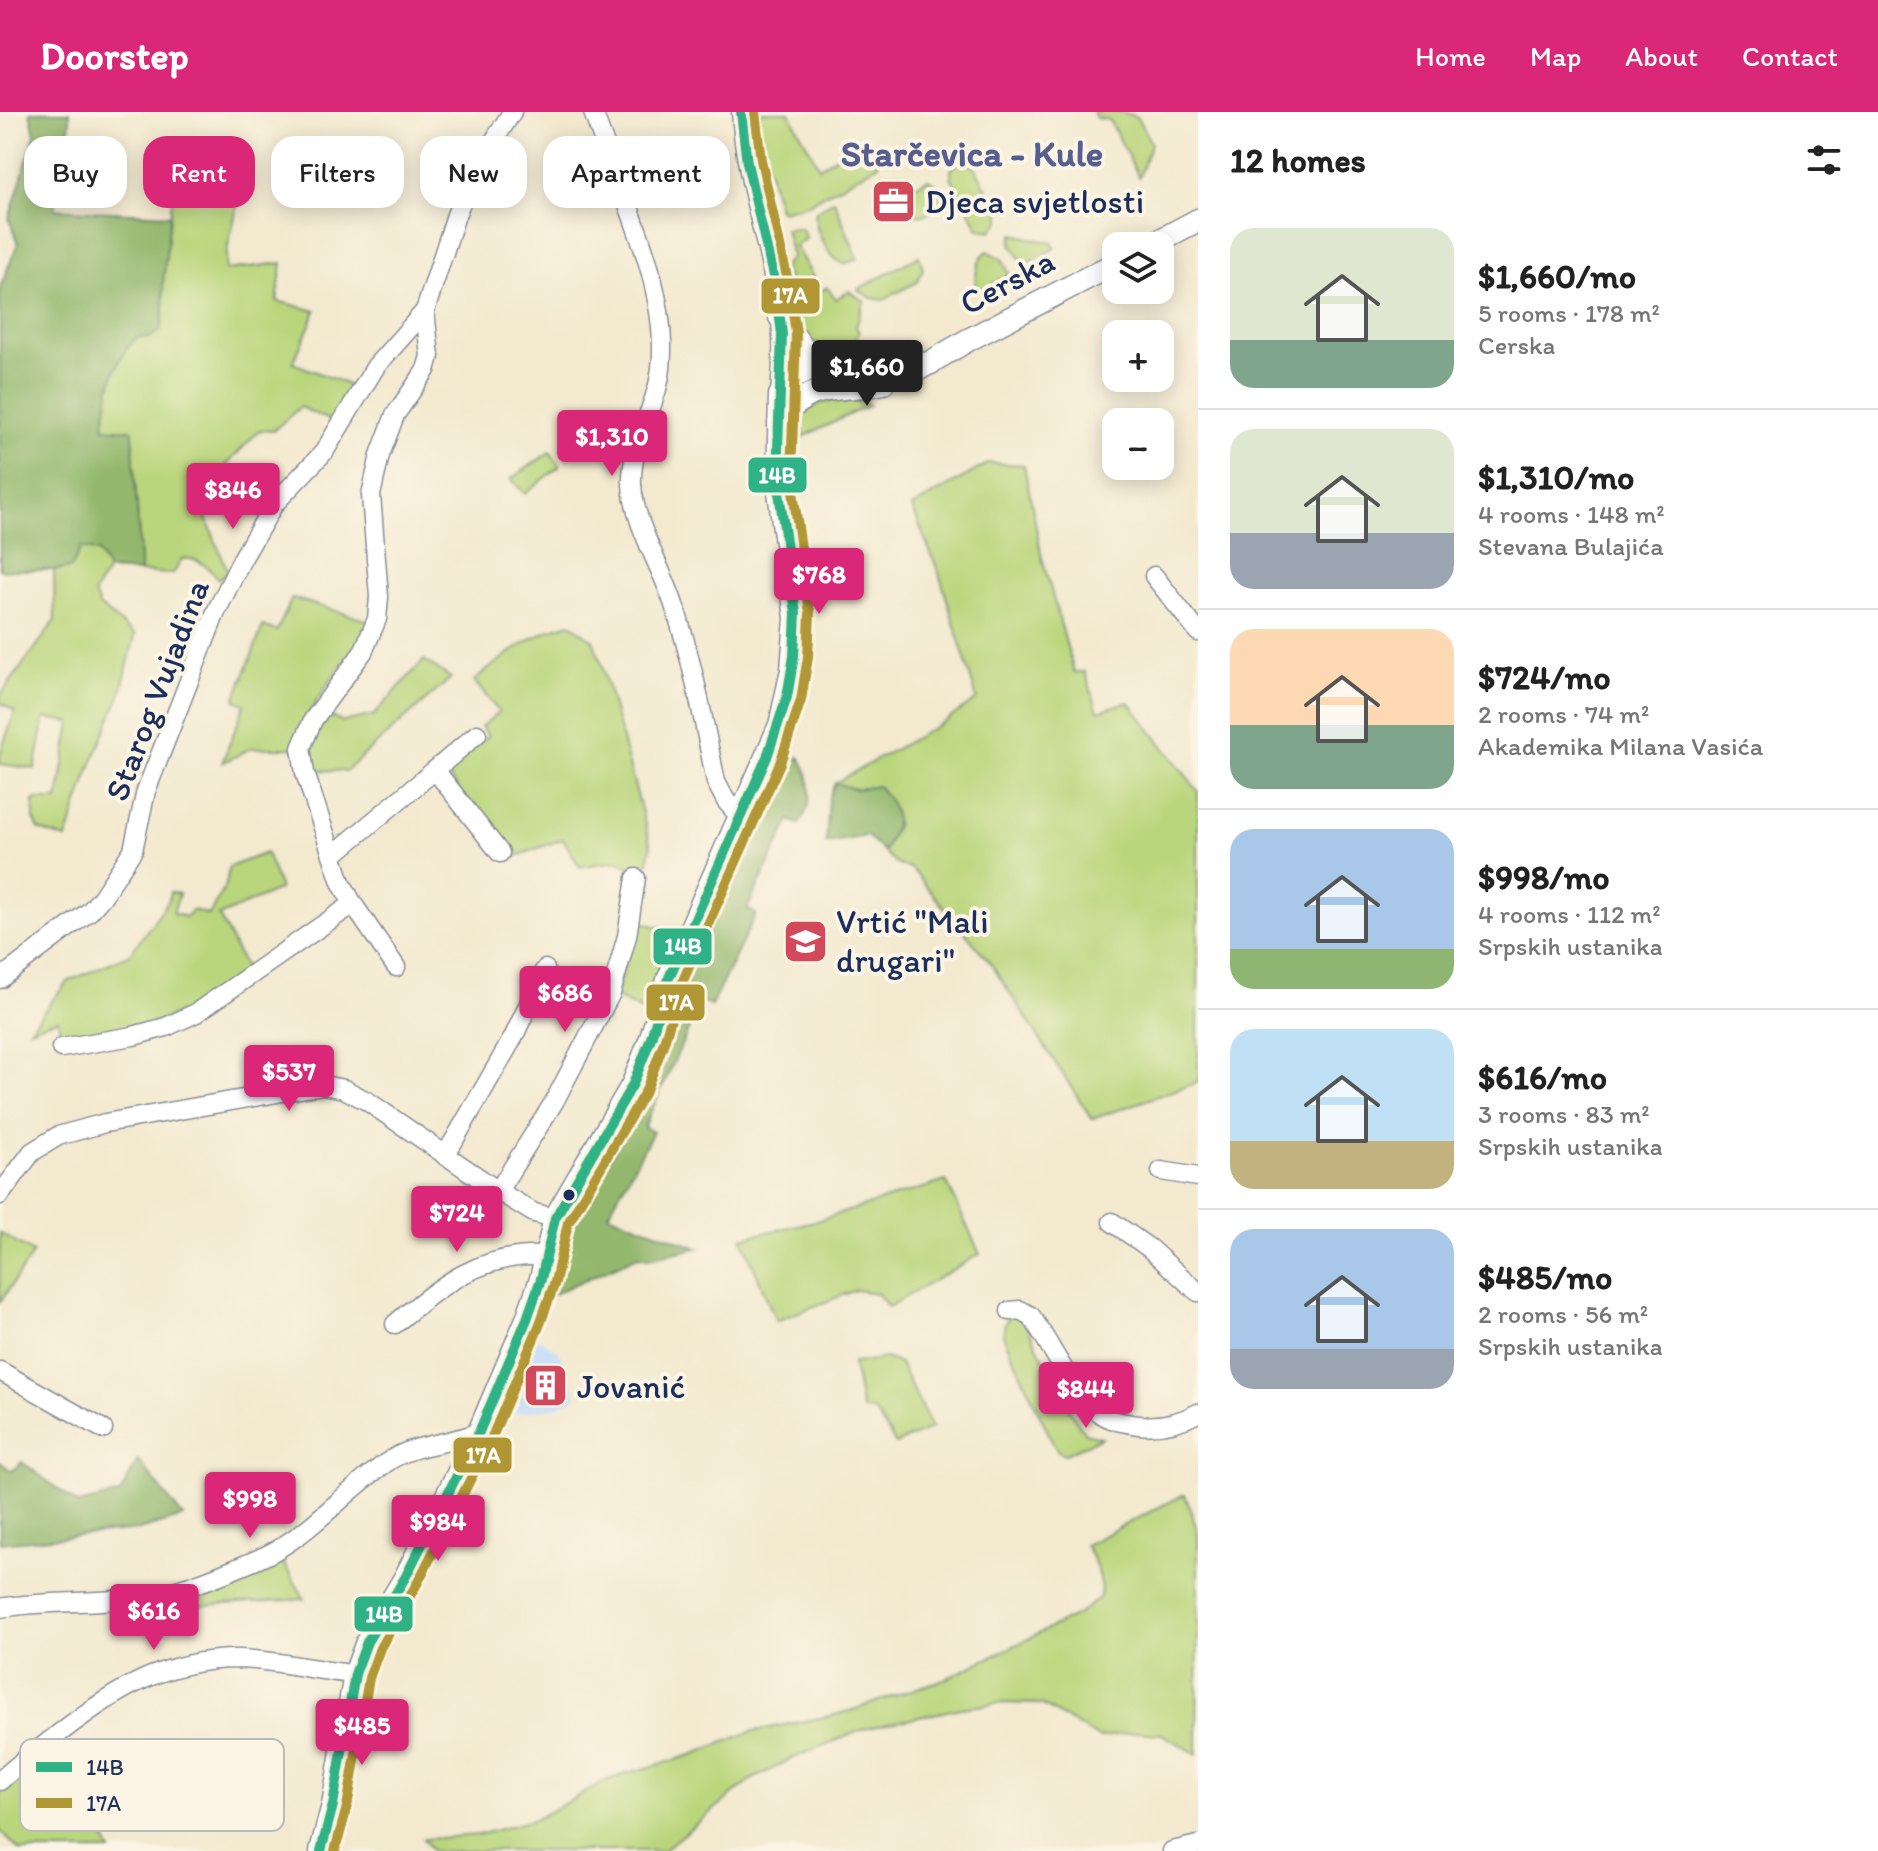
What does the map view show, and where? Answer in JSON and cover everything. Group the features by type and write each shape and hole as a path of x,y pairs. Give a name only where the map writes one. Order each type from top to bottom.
{"street":[{"name":"Starog Vujadina","path":"0,979 90,911 133,850 146,791 216,612 248,547 274,504 324,452 376,366 425,311 472,176 512,112"},
{"path":"593,112 638,235 660,307 661,371 633,462 632,485 637,513 674,605 716,782 726,801 740,817"},
{"path":"321,1851 333,1805 355,1674 367,1642 406,1576 479,1432 527,1319 555,1218 633,1084 668,980 780,725 787,698 795,647 794,595 778,484 783,355 780,317 745,150 741,112"},
{"path":"1174,233 1198,220"},
{"name":"Cerska","path":"779,424 793,406 817,390 882,383 909,374 1102,270"},
{"path":"396,967 341,882 305,773 301,748 313,720 363,652 377,619 379,597 371,495 380,455 395,415 426,370 430,356 425,311"},
{"path":"780,317 803,348 831,367"},
{"name":"Cerska","path":"780,395 804,370 831,367 862,371 931,363"},
{"path":"1154,576 1198,632"},
{"path":"333,855 477,734"},
{"path":"435,770 500,853"},
{"path":"498,1191 554,1102 611,993 627,936 636,878"},
{"path":"61,1048 133,1036 166,1027 196,1013 353,904"},
{"path":"445,1156 513,1038 545,969"},
{"path":"0,1195 32,1152 58,1136 105,1123 323,1085 344,1089 367,1101 498,1191 534,1213 555,1218"},
{"path":"1161,1171 1198,1177"},
{"path":"1112,1222 1149,1248 1198,1292"},
{"path":"395,1324 438,1287 458,1276 509,1257 546,1256"},
{"path":"1010,1311 1020,1310 1031,1316 1085,1400 1099,1413 1121,1422 1154,1426 1172,1424 1198,1413"},
{"path":"0,1371 103,1429"},
{"path":"0,1608 146,1597 201,1581 257,1560 283,1546 357,1484 394,1458 410,1450 455,1441 479,1432"},
{"path":"41,1739 108,1696 176,1667 238,1659 355,1674"},
{"path":"0,1781 8,1760"},
{"path":"1172,1851 1198,1845"}],"shaded area":[{"path":"529,1333 559,1352 578,1397 554,1408 509,1414 502,1404"}],"green space":[{"path":"30,112 70,112 68,136 35,134"},
{"path":"758,112 789,112 819,167 865,138 879,164 808,204 782,211 760,140"},
{"path":"1093,112 1122,112 1137,117 1151,143 1139,177 1109,120 1096,118"},
{"path":"959,161 974,165 1000,214 1000,221 991,231 979,229 951,177 951,170"},
{"path":"24,170 24,208 170,215 161,330 151,337 136,338 121,358 109,391 104,428 133,430 140,572 108,570 98,552 81,548 71,568 0,570 0,288 18,243 9,219"},
{"path":"928,179 939,189 944,203 924,215 916,214 907,204 910,191"},
{"path":"834,200 858,259 844,264 827,249 817,225 816,211"},
{"path":"171,208 237,208 225,270 282,263 277,301 316,311 293,363 354,387 335,423 300,407 273,431 259,430 222,470 202,508 228,571 219,579 203,564 188,559 182,559 173,574 140,572 133,431 103,429 109,392 121,358 136,337 151,337 164,311 163,283"},
{"path":"801,228 806,238 795,246 821,291 827,287 836,299 849,291 864,301 855,341 887,353 881,360 846,360 804,338 784,266 792,257 785,229"},
{"path":"1013,234 1052,243 1055,248 1028,263 1022,261 1011,244"},
{"path":"988,251 1003,260 1009,274 980,291 975,287 977,271 981,257"},
{"path":"919,256 923,269 917,282 883,300 871,298 858,289"},
{"path":"832,400 863,401 869,405 791,443 804,414 816,405"},
{"path":"550,452 560,466 525,494 511,479"},
{"path":"989,463 1024,465 1042,558 1074,672 1085,672 1098,711 1129,702 1198,791 1198,1082 1092,1119 989,961 911,868 898,865 884,852 897,824 878,786 855,789 835,783 947,720 977,699 939,573 912,507"},
{"path":"81,548 98,552 108,570 94,593 99,606 135,635 121,693 92,763 66,839 39,830 34,819 34,800 58,800 71,722 45,718 35,769 0,764 0,754 15,712 0,702 0,696 55,621 54,570 71,568"},
{"path":"292,598 370,621 317,700 294,748 251,748 222,763 245,704 235,700 263,626 277,631"},
{"path":"570,623 593,640 601,662 651,846 648,865 630,867 616,861 580,867 563,839 511,858 445,772 488,736 481,727 499,712 474,681 519,647"},
{"path":"424,660 451,678 346,771 311,770 309,750 324,713 343,722 374,715"},
{"path":"787,755 800,758 807,774 810,792 804,817 799,824 790,820 747,909 756,914 711,1006 701,1002 644,1127 653,1132 608,1214 698,1248 648,1258 638,1256 544,1298 566,1224 618,1145 646,1095 702,925 781,759"},
{"path":"835,783 855,789 878,786 886,795 894,810 895,825 884,852 867,836 826,843 829,797"},
{"path":"266,853 280,889 219,916 247,972 197,1006 132,1031 62,1041 58,1019 30,1029 67,982 130,954 169,900 170,892 179,894 173,913 186,917 193,910 209,915 226,885 229,867"},
{"path":"638,921 677,933 648,1014 615,997"},
{"path":"946,1181 980,1254 888,1307 877,1293 856,1290 776,1321 742,1238 819,1220"},
{"path":"0,1233 33,1253 0,1302"},
{"path":"1021,1313 1066,1405 1085,1433 1102,1437 1066,1454 1059,1452 1054,1445 1003,1335 1005,1323 1011,1314"},
{"path":"886,1358 900,1364 932,1428 896,1444 874,1411 862,1410 853,1363"},
{"path":"138,1460 183,1517 139,1530 0,1543 0,1462 12,1471 22,1462 78,1504 120,1494"},
{"path":"1185,1494 1198,1533 1197,1754 1162,1734 1134,1732 1099,1738 1041,1704 1001,1703 961,1708 864,1729 791,1759 751,1780 662,1851 432,1851 423,1839 478,1835 536,1819 625,1774 692,1755 750,1732 844,1713 950,1677 1079,1614 1100,1597 1098,1570 1085,1545"},
{"path":"279,1556 305,1599 191,1606 188,1592"},
{"path":"20,1771 20,1831 100,1831 111,1851 20,1851 0,1831 0,1788"}],"transit line":[{"name":"14B","path":"321,1851 333,1805 355,1674 367,1642 406,1576 479,1432 527,1319 541,1279 555,1218 633,1084 668,980 767,757 787,697 794,656 796,613 777,478 782,334 776,289 747,163 741,112"},
{"name":"17A","path":"335,1851 347,1807 369,1678 380,1648 418,1582 492,1437 555,1282 568,1223 646,1090 681,985 780,763 801,700 808,657 810,613 791,477 796,333 789,286 761,160 755,112"}],"place":[{"name":"Djeca svjetlosti","path":"894,201"},
{"name":"Vrtić \"Mali drugari\"","path":"805,941"},
{"name":"Jovanić","path":"546,1386"}],"district":[{"name":"Starčevica - Kule","path":"972,153"}]}
